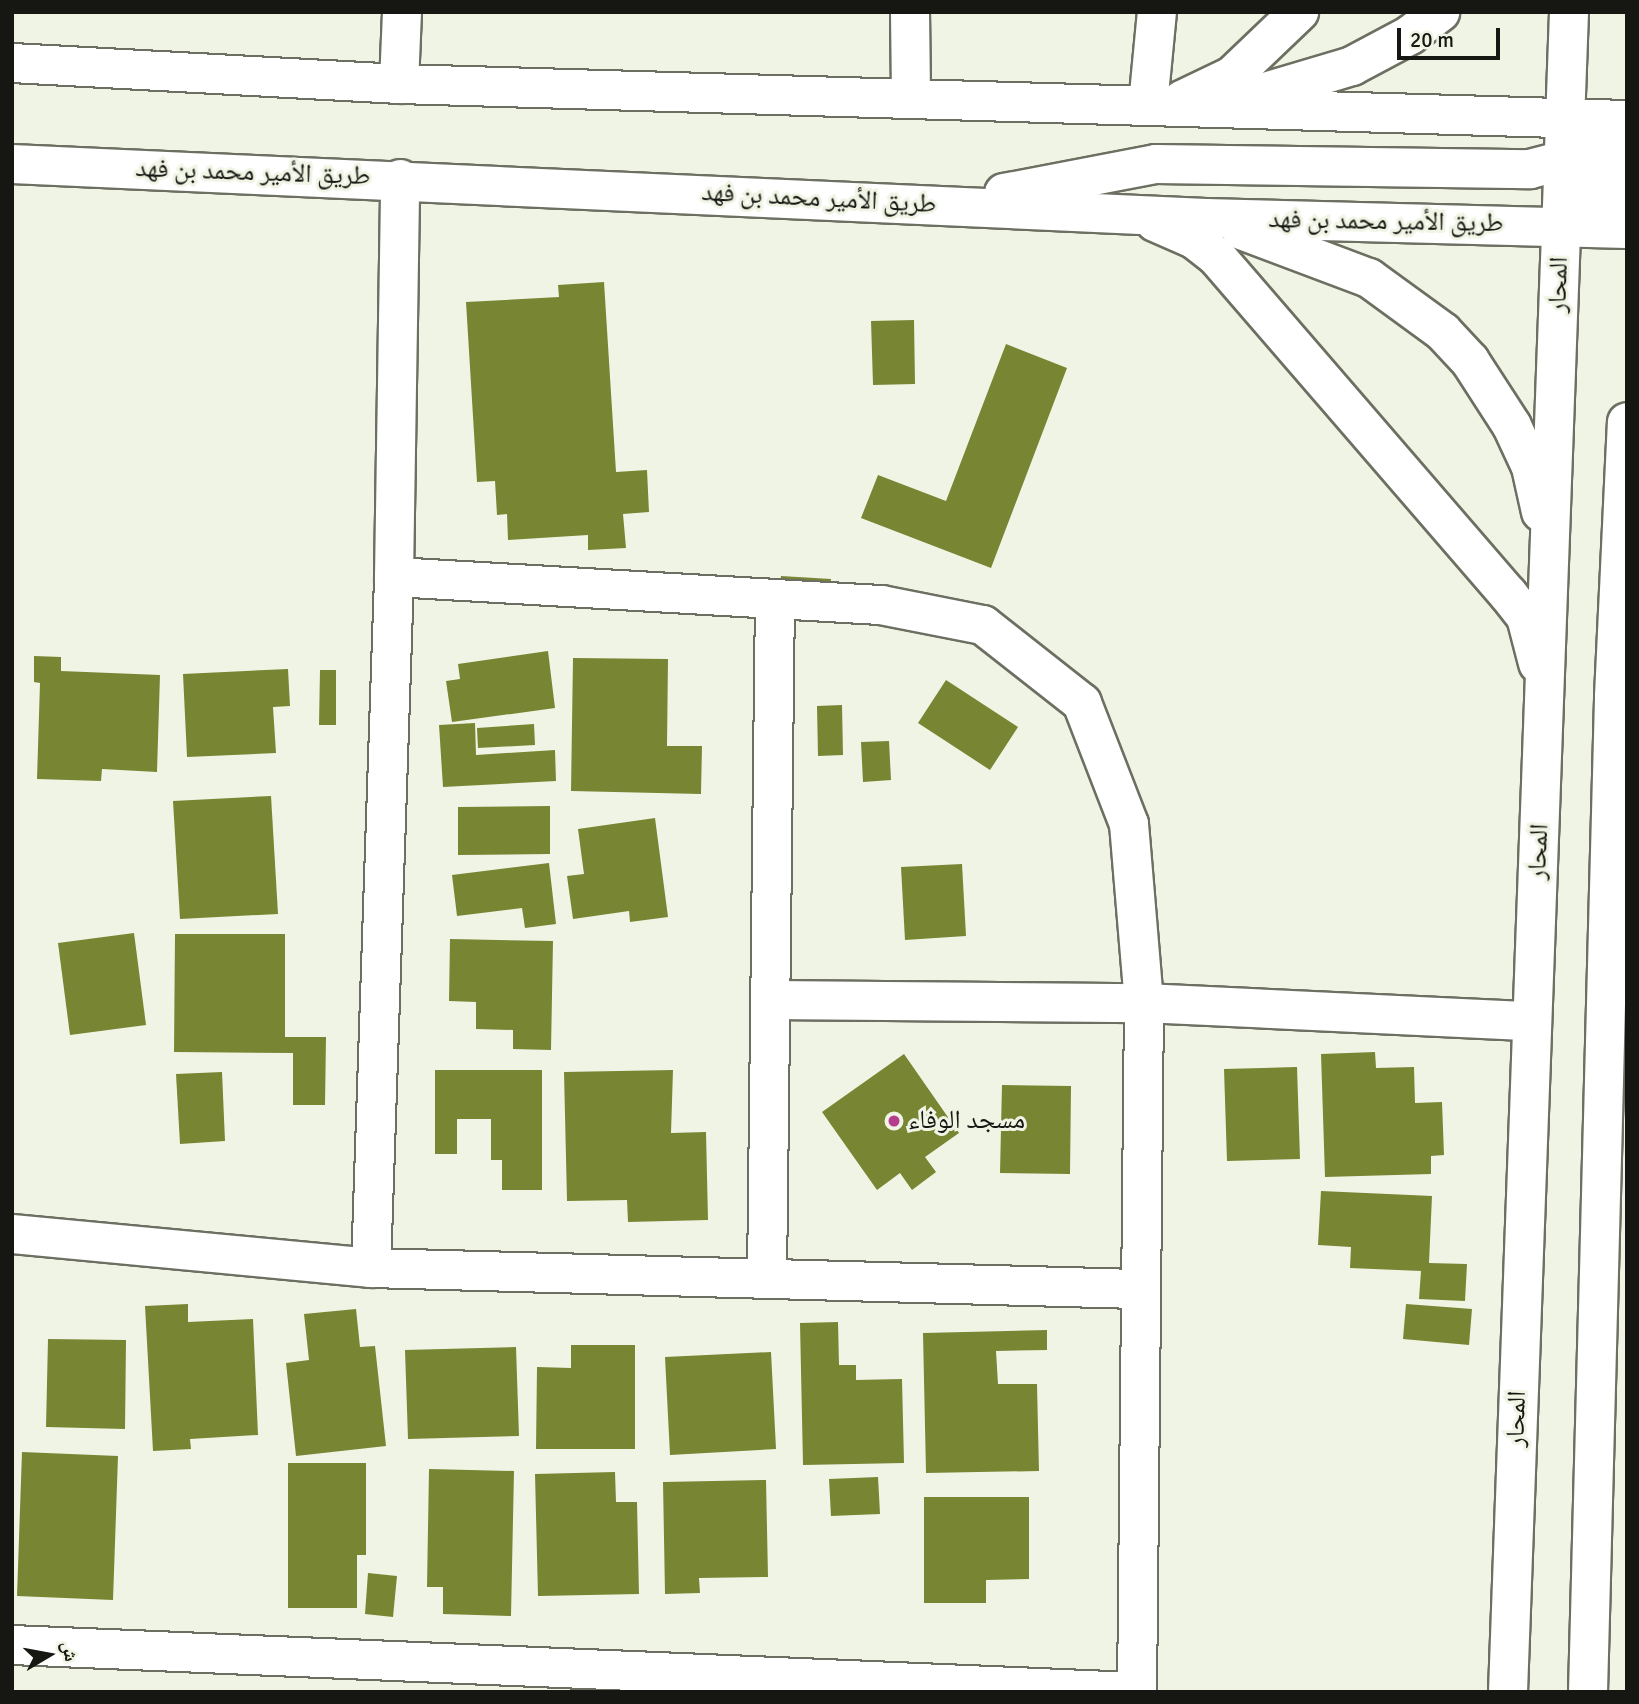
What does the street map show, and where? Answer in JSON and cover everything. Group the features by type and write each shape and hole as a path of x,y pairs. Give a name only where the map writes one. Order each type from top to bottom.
{"street":[{"path":"399,84 402,12"},
{"path":"910,12 911,96"},
{"path":"1157,12 1157,106"},
{"path":"1157,106 1232,76 1299,12"},
{"path":"1221,105 1352,66 1410,35 1440,12"},
{"name":"المحار","path":"1507,1692 1530,1021 1552,555 1561,226 1604,168 1565,117 1569,12"},
{"path":"12,63 399,84 911,96 1157,106 1221,105 1627,120"},
{"name":"طريق الأمير محمد بن فهد","path":"12,164 400,179 1206,218 1627,227"},
{"path":"944,205 1156,164 1604,168 1611,214 1627,227"},
{"path":"371,1268 394,577 400,179"},
{"path":"1122,214 1172,227 1216,256 1508,594 1525,617 1537,651 1545,724"},
{"path":"1206,218 1322,257 1368,278 1443,332 1470,361 1512,426 1531,467 1552,555"},
{"path":"1588,1692 1616,1022 1614,696 1624,553 1627,422"},
{"path":"394,577 881,605 983,625 1082,703 1129,824 1144,1003 1137,1692"},
{"path":"766,1279 775,599"},
{"path":"1614,696 1627,654"},
{"path":"770,1000 1144,1003 1530,1021"},
{"path":"12,1234 371,1268 1139,1289"},
{"path":"12,1645 1132,1692"}],"building":[{"path":"604,282 616,472 647,470 649,512 623,514 626,548 588,550 588,535 508,540 507,514 497,515 495,481 477,482 466,302 559,297 558,285"},
{"path":"914,320 915,384 873,385 871,321"},
{"path":"1006,344 1067,368 991,568 861,518 878,475 946,501"},
{"path":"781,576 831,579 830,600 780,596"},
{"path":"548,651 555,708 452,722 446,681 460,679 458,664"},
{"path":"34,656 61,657 61,671 160,675 157,772 102,769 101,781 37,779 40,683 34,682"},
{"path":"573,658 668,659 667,746 702,746 701,794 571,791"},
{"path":"288,669 290,706 273,707 276,753 187,757 183,674"},
{"path":"320,670 336,670 336,725 319,725"},
{"path":"946,680 1018,727 990,770 918,723"},
{"path":"842,705 843,755 818,756 817,706"},
{"path":"475,723 476,755 555,750 556,781 443,787 439,725"},
{"path":"534,724 535,745 478,748 477,728"},
{"path":"889,741 891,780 863,782 861,742"},
{"path":"271,796 278,914 180,919 173,801"},
{"path":"550,806 550,854 458,855 458,807"},
{"path":"655,818 668,917 630,922 629,911 573,919 567,876 584,874 578,829"},
{"path":"549,863 556,924 525,928 522,908 457,916 452,875"},
{"path":"962,864 966,936 905,940 901,867"},
{"path":"134,933 146,1025 70,1035 58,943"},
{"path":"175,934 285,934 285,1037 326,1037 325,1105 293,1105 293,1053 174,1052"},
{"path":"450,939 553,941 551,1050 513,1049 513,1030 476,1029 476,1002 449,1001"},
{"path":"1375,1052 1376,1068 1414,1067 1415,1103 1442,1102 1444,1155 1431,1156 1431,1174 1325,1177 1321,1054"},
{"path":"904,1054 959,1133 925,1157 936,1172 912,1190 900,1173 877,1190 822,1112"},
{"path":"1297,1067 1300,1159 1227,1161 1224,1069"},
{"path":"435,1070 542,1070 542,1190 502,1190 502,1160 491,1160 491,1119 457,1119 457,1154 435,1154"},
{"path":"673,1070 671,1133 706,1132 708,1220 628,1222 627,1200 567,1201 564,1072"},
{"path":"222,1072 225,1141 180,1144 176,1074"},
{"path":"1002,1085 1071,1086 1070,1174 1000,1173"},
{"path":"1321,1191 1432,1196 1429,1263 1467,1264 1465,1301 1419,1299 1421,1271 1350,1268 1351,1247 1318,1245"},
{"path":"188,1304 188,1322 253,1319 258,1435 190,1439 191,1449 153,1451 145,1306"},
{"path":"1406,1304 1472,1309 1469,1345 1403,1339"},
{"path":"356,1309 360,1347 375,1346 386,1446 296,1456 286,1363 309,1360 304,1314"},
{"path":"838,1322 839,1365 856,1365 856,1380 902,1379 904,1463 803,1465 800,1323"},
{"path":"1047,1330 1047,1350 996,1351 998,1384 1037,1384 1039,1471 926,1473 923,1333"},
{"path":"48,1339 126,1340 125,1429 46,1427"},
{"path":"571,1345 635,1345 635,1449 536,1449 537,1367 571,1368"},
{"path":"516,1347 519,1436 408,1439 405,1350"},
{"path":"771,1352 776,1449 670,1455 665,1357"},
{"path":"22,1452 118,1456 113,1600 17,1596"},
{"path":"288,1463 366,1463 366,1555 357,1555 357,1608 288,1608"},
{"path":"429,1469 514,1471 511,1616 443,1614 443,1587 427,1587"},
{"path":"615,1472 616,1502 637,1502 639,1594 538,1596 535,1474"},
{"path":"878,1477 880,1514 831,1516 829,1479"},
{"path":"766,1480 768,1577 699,1578 700,1593 665,1594 663,1482"},
{"path":"924,1497 1029,1497 1029,1579 986,1580 986,1603 924,1603"},
{"path":"368,1573 397,1576 393,1617 365,1614"}],"place":[{"name":"مسجد الوفاء","path":"894,1121"}]}
